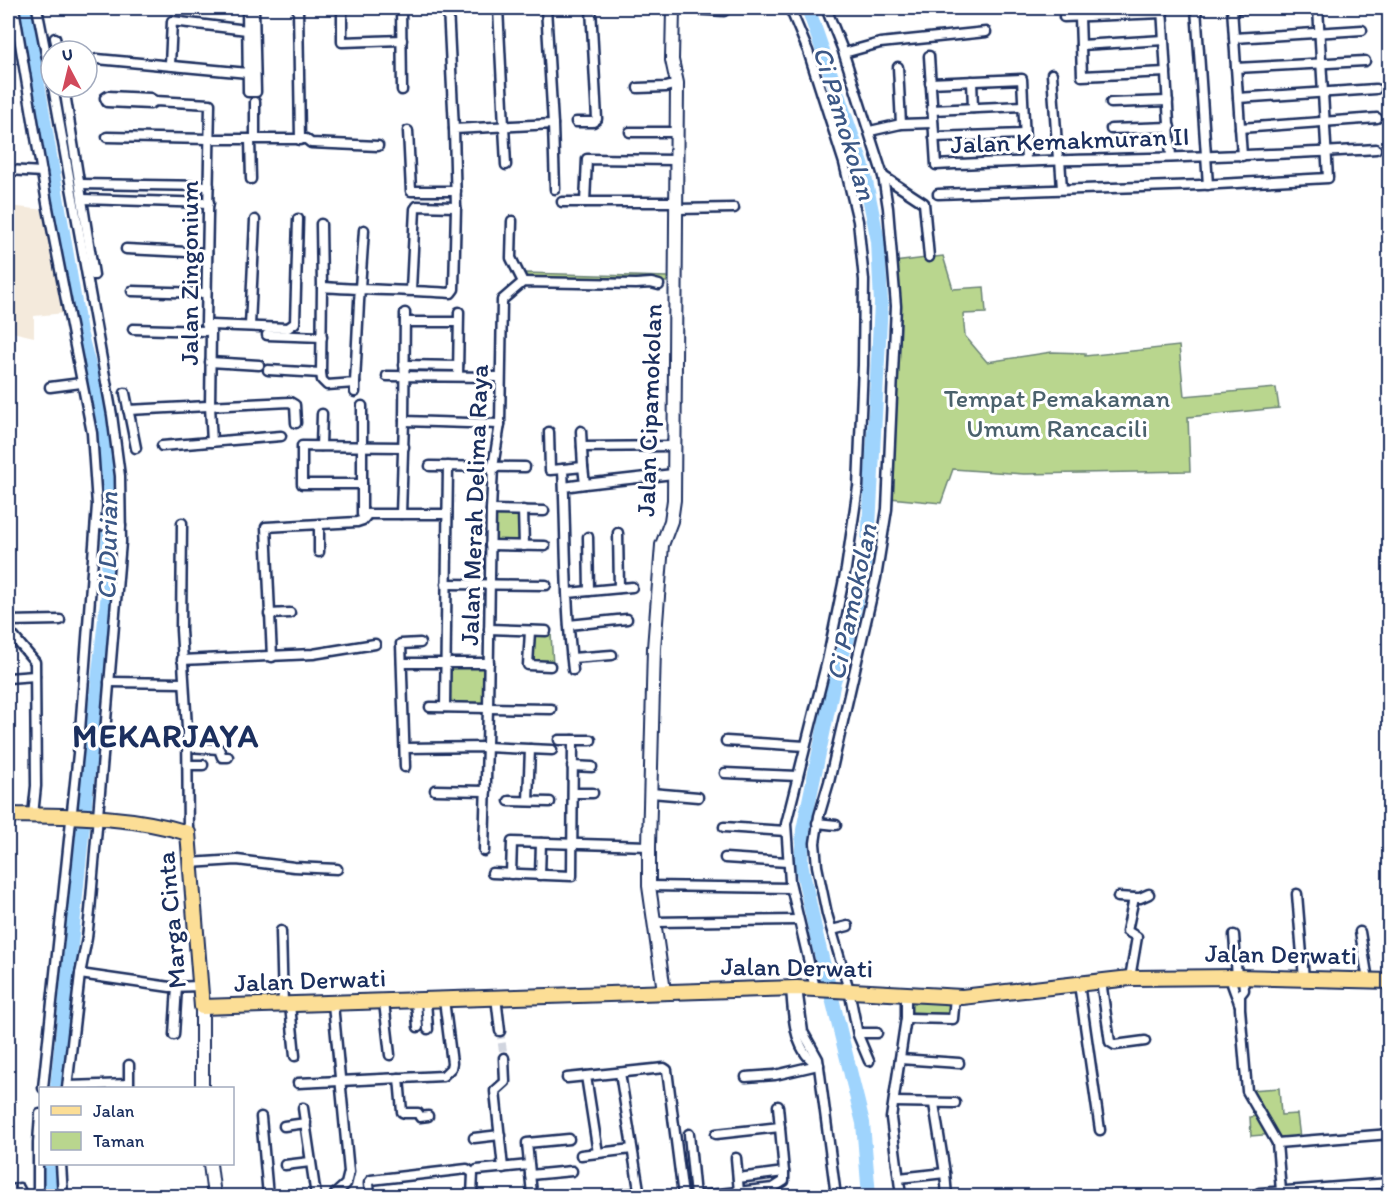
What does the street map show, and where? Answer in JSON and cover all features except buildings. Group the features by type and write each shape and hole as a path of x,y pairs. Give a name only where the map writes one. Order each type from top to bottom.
{"main road":[{"name":"Marga Cinta","path":"8,815 95,817 165,826 188,833 202,1007"},
{"name":"Jalan Derwati","path":"202,1007 794,988 847,989 956,997 1130,978 1237,977 1389,981"}],"street":[{"path":"14,8 94,448 99,525 75,816 43,1087"},
{"path":"37,8 43,39"},
{"path":"247,8 248,92 256,92 254,8"},
{"path":"298,8 300,140"},
{"path":"342,8 342,42 402,40"},
{"path":"401,8 402,90"},
{"path":"322,287 451,292 454,290 456,191 448,8"},
{"path":"498,8 506,165"},
{"path":"546,8 555,189"},
{"path":"576,122 593,122 597,119 591,8"},
{"path":"673,8 724,11"},
{"name":"Jalan Cipamokolan","path":"659,992 649,886 649,846 656,625 662,544 674,510 669,475 676,286 677,84 672,60 673,8"},
{"path":"790,8 808,51 844,163 858,222 864,279 858,487 846,569 827,661 788,813 786,831 791,888 817,988"},
{"path":"826,8 844,53 855,91 873,130 888,208 896,306 887,509 876,578 814,843 832,930 858,1033 868,1061"},
{"path":"1196,8 1208,185"},
{"path":"1242,156 1232,8 1248,8"},
{"path":"938,194 1208,185 1329,178 1318,8"},
{"path":"1064,17 1162,10 1171,157"},
{"path":"1080,16 1082,76 1166,72"},
{"path":"170,65 172,21 247,30"},
{"path":"1234,38 1362,30"},
{"path":"844,53 880,43 986,32"},
{"path":"1081,45 1164,40"},
{"name":"Jalan Kemakmuran II","path":"929,56 936,165 1059,159 1242,156 1376,149"},
{"path":"99,59 248,73"},
{"path":"1236,68 1365,61"},
{"path":"898,67 901,124"},
{"path":"1052,74 1062,189"},
{"path":"930,83 1022,79 1026,161"},
{"path":"972,81 973,108"},
{"path":"638,88 666,87 677,84"},
{"path":"1238,98 1376,89"},
{"path":"108,96 150,98 155,101 150,104 107,102 105,100 108,96"},
{"path":"55,99 120,476 109,682 95,817 87,938 80,974 67,1087 129,1084 129,1065"},
{"path":"66,99 94,275"},
{"name":"Jalan Zingonium","path":"155,101 210,104 206,324 211,331 212,442"},
{"path":"1112,103 1168,101"},
{"path":"251,179 255,102"},
{"path":"932,110 1023,106"},
{"path":"1240,128 1377,118"},
{"path":"873,130 901,124 933,123"},
{"path":"454,129 553,124"},
{"path":"1111,129 1170,127"},
{"path":"408,131 411,192 456,191"},
{"path":"630,132 677,132"},
{"path":"934,137 1024,134"},
{"path":"107,136 209,140 306,139 311,143 378,146"},
{"path":"585,202 587,159 676,160"},
{"path":"8,170 42,172"},
{"path":"883,176 924,203 929,257"},
{"path":"80,184 209,195"},
{"path":"82,199 209,195"},
{"path":"562,202 734,208"},
{"path":"411,290 415,209 417,206 456,207"},
{"path":"134,329 206,331 211,325 288,328 295,323 298,219"},
{"path":"250,326 255,220"},
{"path":"512,221 512,258 523,282 676,286"},
{"path":"321,224 321,373 322,380 327,385 355,388 364,230"},
{"path":"126,249 207,253"},
{"name":"Jalan Merah Delima Raya","path":"484,851 491,510 493,467 500,424 502,300 523,282"},
{"path":"132,291 207,293"},
{"path":"458,376 459,312"},
{"path":"401,514 405,317 458,322"},
{"path":"267,335 321,338"},
{"path":"210,362 259,364"},
{"path":"404,366 458,366"},
{"path":"268,370 321,373"},
{"path":"387,376 500,377"},
{"path":"50,387 81,383"},
{"path":"124,393 136,448"},
{"path":"128,411 210,403 290,402 295,405 296,423"},
{"path":"362,406 362,514 447,514"},
{"path":"321,446 322,414"},
{"path":"404,422 500,424"},
{"path":"581,431 585,484"},
{"path":"549,432 550,470 583,467"},
{"path":"162,446 281,436"},
{"path":"362,484 302,484 302,446 404,447"},
{"path":"582,447 670,446"},
{"path":"430,466 525,468"},
{"path":"445,706 448,466"},
{"path":"563,469 573,670"},
{"path":"564,487 669,475"},
{"path":"491,510 544,511"},
{"path":"523,510 524,546"},
{"path":"272,657 266,527 357,522 363,520 368,514"},
{"path":"182,523 182,660 188,747 188,833"},
{"path":"319,524 319,552"},
{"path":"99,525 118,526"},
{"path":"618,533 619,588"},
{"path":"588,537 589,591"},
{"path":"490,545 545,546"},
{"path":"446,584 546,585"},
{"path":"568,593 632,587"},
{"path":"270,614 290,613"},
{"path":"569,625 627,619"},
{"path":"8,621 60,620"},
{"path":"489,629 546,632"},
{"path":"8,630 34,660 36,786 33,815"},
{"path":"530,631 528,665 550,666"},
{"path":"405,767 401,644 420,643"},
{"path":"182,660 272,657 336,651 375,644"},
{"path":"572,658 612,655"},
{"path":"402,663 489,663"},
{"path":"8,678 35,676"},
{"path":"109,682 183,683"},
{"path":"430,707 551,710"},
{"path":"559,740 591,740"},
{"path":"492,873 572,876 573,740"},
{"path":"726,741 805,746"},
{"path":"188,747 219,749 222,757 228,757"},
{"path":"405,747 552,750"},
{"path":"528,801 530,749"},
{"path":"188,765 203,765"},
{"path":"572,766 592,767"},
{"path":"725,773 798,776"},
{"path":"435,790 486,791"},
{"path":"651,792 698,797"},
{"path":"574,793 593,793"},
{"path":"509,801 550,802"},
{"path":"817,823 836,825"},
{"path":"724,827 786,831"},
{"path":"511,874 512,842 649,846"},
{"path":"540,875 541,843"},
{"path":"725,858 788,862"},
{"path":"189,863 237,860 294,867 337,869"},
{"path":"649,886 791,888"},
{"path":"1118,897 1140,898 1149,894"},
{"path":"1297,894 1304,979"},
{"path":"1130,978 1137,937 1126,931 1134,898"},
{"path":"654,922 798,920"},
{"path":"832,930 848,927"},
{"path":"281,931 286,1005 295,1056"},
{"path":"1360,932 1368,980"},
{"path":"1234,935 1237,977 1232,990 1237,996 1240,1009 1246,1091 1262,1114 1277,1143 1281,1191"},
{"path":"80,974 144,984 200,986"},
{"path":"1101,981 1110,1042 1115,1045 1145,1041"},
{"path":"1079,984 1100,1130"},
{"path":"174,1035 177,986"},
{"path":"794,988 799,1041 810,1061 819,1065"},
{"path":"900,1197 891,1118 906,1018 906,994"},
{"path":"906,1018 953,1019 956,997"},
{"path":"496,998 500,1031"},
{"path":"298,1083 443,1076 451,1068 452,1057 444,1000"},
{"path":"418,1027 421,1001"},
{"path":"421,1001 428,1029"},
{"path":"384,1002 390,1055"},
{"path":"333,1004 349,1176 336,1197"},
{"path":"202,1007 202,1087"},
{"path":"858,1033 877,1033"},
{"path":"503,1168 495,1091 505,1082 504,1058"},
{"path":"900,1059 959,1063"},
{"path":"746,1077 775,1075 819,1065"},
{"path":"819,1065 836,1197"},
{"path":"567,1078 664,1068 667,1070 683,1197"},
{"path":"604,1197 640,1195 620,1073"},
{"path":"586,1076 598,1153"},
{"path":"399,1078 402,1112 418,1113 420,1117 428,1116"},
{"path":"894,1102 955,1103"},
{"path":"934,1104 947,1197"},
{"path":"689,1134 697,1197 773,1188 781,1185 785,1180 778,1106"},
{"path":"303,1108 316,1197"},
{"path":"261,1117 268,1197"},
{"path":"284,1126 306,1123"},
{"path":"716,1134 780,1126"},
{"path":"38,1197 39,1128"},
{"path":"1277,1143 1389,1134"},
{"path":"474,1138 500,1136"},
{"path":"532,1194 527,1143 569,1139"},
{"path":"581,1155 632,1149"},
{"path":"736,1158 739,1192"},
{"path":"285,1165 310,1162"},
{"path":"62,1165 63,1197"},
{"path":"210,1165 214,1197"},
{"path":"477,1170 503,1168 572,1171"},
{"path":"370,1197 369,1183 371,1180 469,1169 472,1173 472,1197"},
{"path":"738,1178 784,1172"},
{"path":"899,1178 945,1173"},
{"path":"1259,1193 1389,1183"},
{"path":"8,1191 19,1188 23,1197"}],"shaded area":[{"path":"8,206 46,210 65,313 34,316 34,337 8,331"}],"green space":[{"name":"Tempat Pemakaman Umum Rancacili","path":"943,256 953,289 984,287 986,313 963,314 965,336 987,362 1052,352 1085,353 1085,356 1179,346 1184,396 1276,388 1279,408 1188,417 1190,471 1024,474 953,469 941,503 890,498 894,262"},
{"path":"525,273 667,277 667,282 525,278"},
{"path":"493,512 521,512 520,543 493,542"},
{"path":"532,634 551,634 553,665 532,664"},
{"path":"447,665 486,665 486,706 446,705"},
{"path":"910,1000 952,1003 951,1014 909,1012"},
{"path":"1279,1088 1281,1115 1297,1114 1300,1138 1279,1140 1275,1134 1251,1136 1250,1117 1257,1116 1262,1109 1251,1090"}],"waterway":[{"name":"Ci Durian","path":"25,8 80,332 97,395 109,479 108,593 57,1087"},
{"name":"Ci Pamokolan","path":"808,8 863,167 878,241 881,303 868,546 848,638 834,681 803,830 801,863 817,938 863,1123 869,1196"},
{"name":"Ci Durian","path":"49,1196 51,1165"}],"tunnel":[{"path":"500,1031 504,1058"}],"district":[{"name":"MEKARJAYA","path":"166,736"}]}
